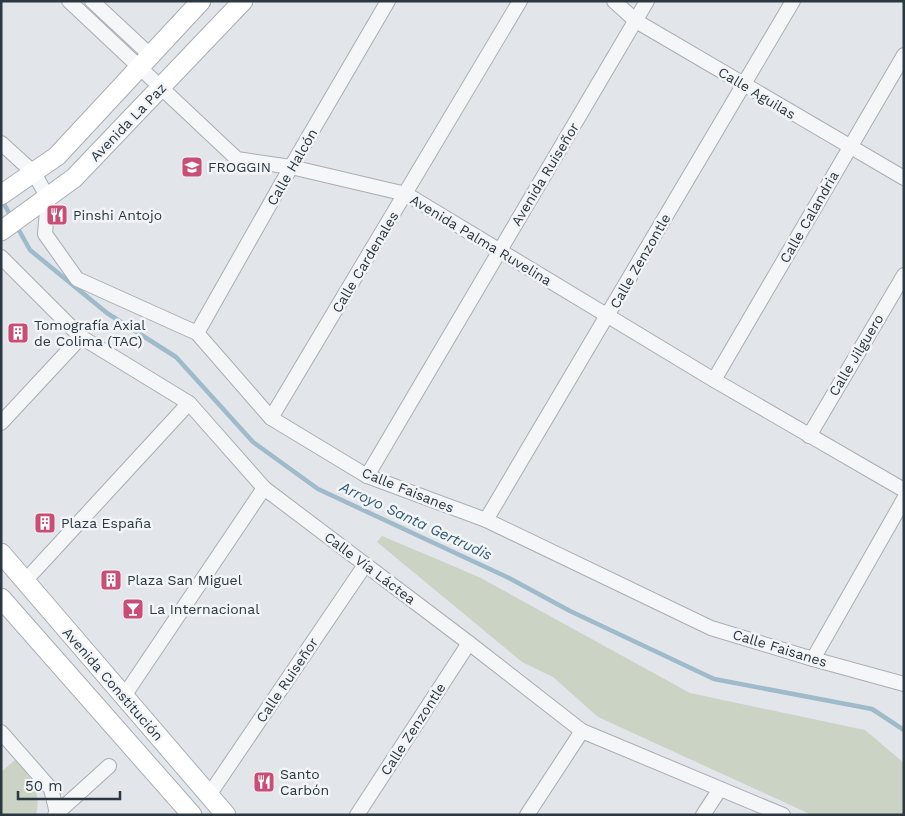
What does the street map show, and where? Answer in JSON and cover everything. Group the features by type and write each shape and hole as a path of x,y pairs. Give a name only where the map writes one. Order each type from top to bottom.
{"street":[{"name":"Avenida Palma Ruvelina","path":"69,1 144,61"},
{"name":"Avenida Palma Ruvelina","path":"92,1 144,61 160,87 238,159 291,167 406,194 714,380 904,490"},
{"name":"Avenida La Paz","path":"6,192 57,156 201,1"},
{"name":"Avenida La Paz","path":"3,229 74,178 243,1"},
{"name":"Calle Halcón","path":"198,333 291,167 388,1"},
{"name":"Calle Cardenales","path":"271,418 520,1"},
{"name":"Calle Aguilas","path":"614,1 636,21 904,178"},
{"name":"Avenida Ruiseñor","path":"367,476 647,1"},
{"name":"Calle Zenzontle","path":"486,520 793,1"},
{"name":"Calle Calandria","path":"714,380 904,55"},
{"path":"1,143 34,173 48,198"},
{"name":"Calle Faisanes","path":"48,198 46,234 77,279 198,333 271,418 367,476 486,520 711,628 813,659 900,681 904,684"},
{"name":"Calle Vía Láctea","path":"1,257 81,337 189,403 264,488 582,730 783,815"},
{"name":"Calle Jilguero","path":"809,436 904,275"},
{"path":"1,423 81,337"},
{"path":"25,581 189,403"},
{"path":"124,696 264,488"},
{"path":"813,659 904,499"},
{"name":"Avenida Constitución","path":"1,553 226,815"},
{"name":"Calle Ruiseñor","path":"209,796 365,564"},
{"name":"Avenida Constitución","path":"1,598 192,815"},
{"name":"Calle Zenzontle","path":"357,815 469,643"},
{"path":"527,815 582,730"},
{"path":"1,732 51,790 56,814"},
{"path":"56,814 109,766"},
{"path":"703,815 720,789"}],"green space":[{"path":"382,536 479,577 690,693 865,730 904,763 904,815 812,815 598,717 553,677 522,662 377,542"},
{"path":"15,760 30,778 36,791 36,815 1,815 1,772"}],"waterway":[{"name":"Arroyo Santa Gertrudis","path":"1,199 12,218"},
{"name":"Arroyo Santa Gertrudis","path":"16,225 30,250 107,313 176,357 253,442 318,489 509,578 570,611 714,679 872,709 904,730"}],"place":[{"name":"FROGGIN","path":"192,167"},
{"name":"Pinshi Antojo","path":"57,215"},
{"name":"Tomografía Axial de Colima (TAC)","path":"18,333"},
{"name":"Plaza España","path":"45,523"},
{"name":"Plaza San Miguel","path":"111,580"},
{"name":"La Internacional","path":"133,609"},
{"name":"Santo Carbón","path":"264,782"}]}
